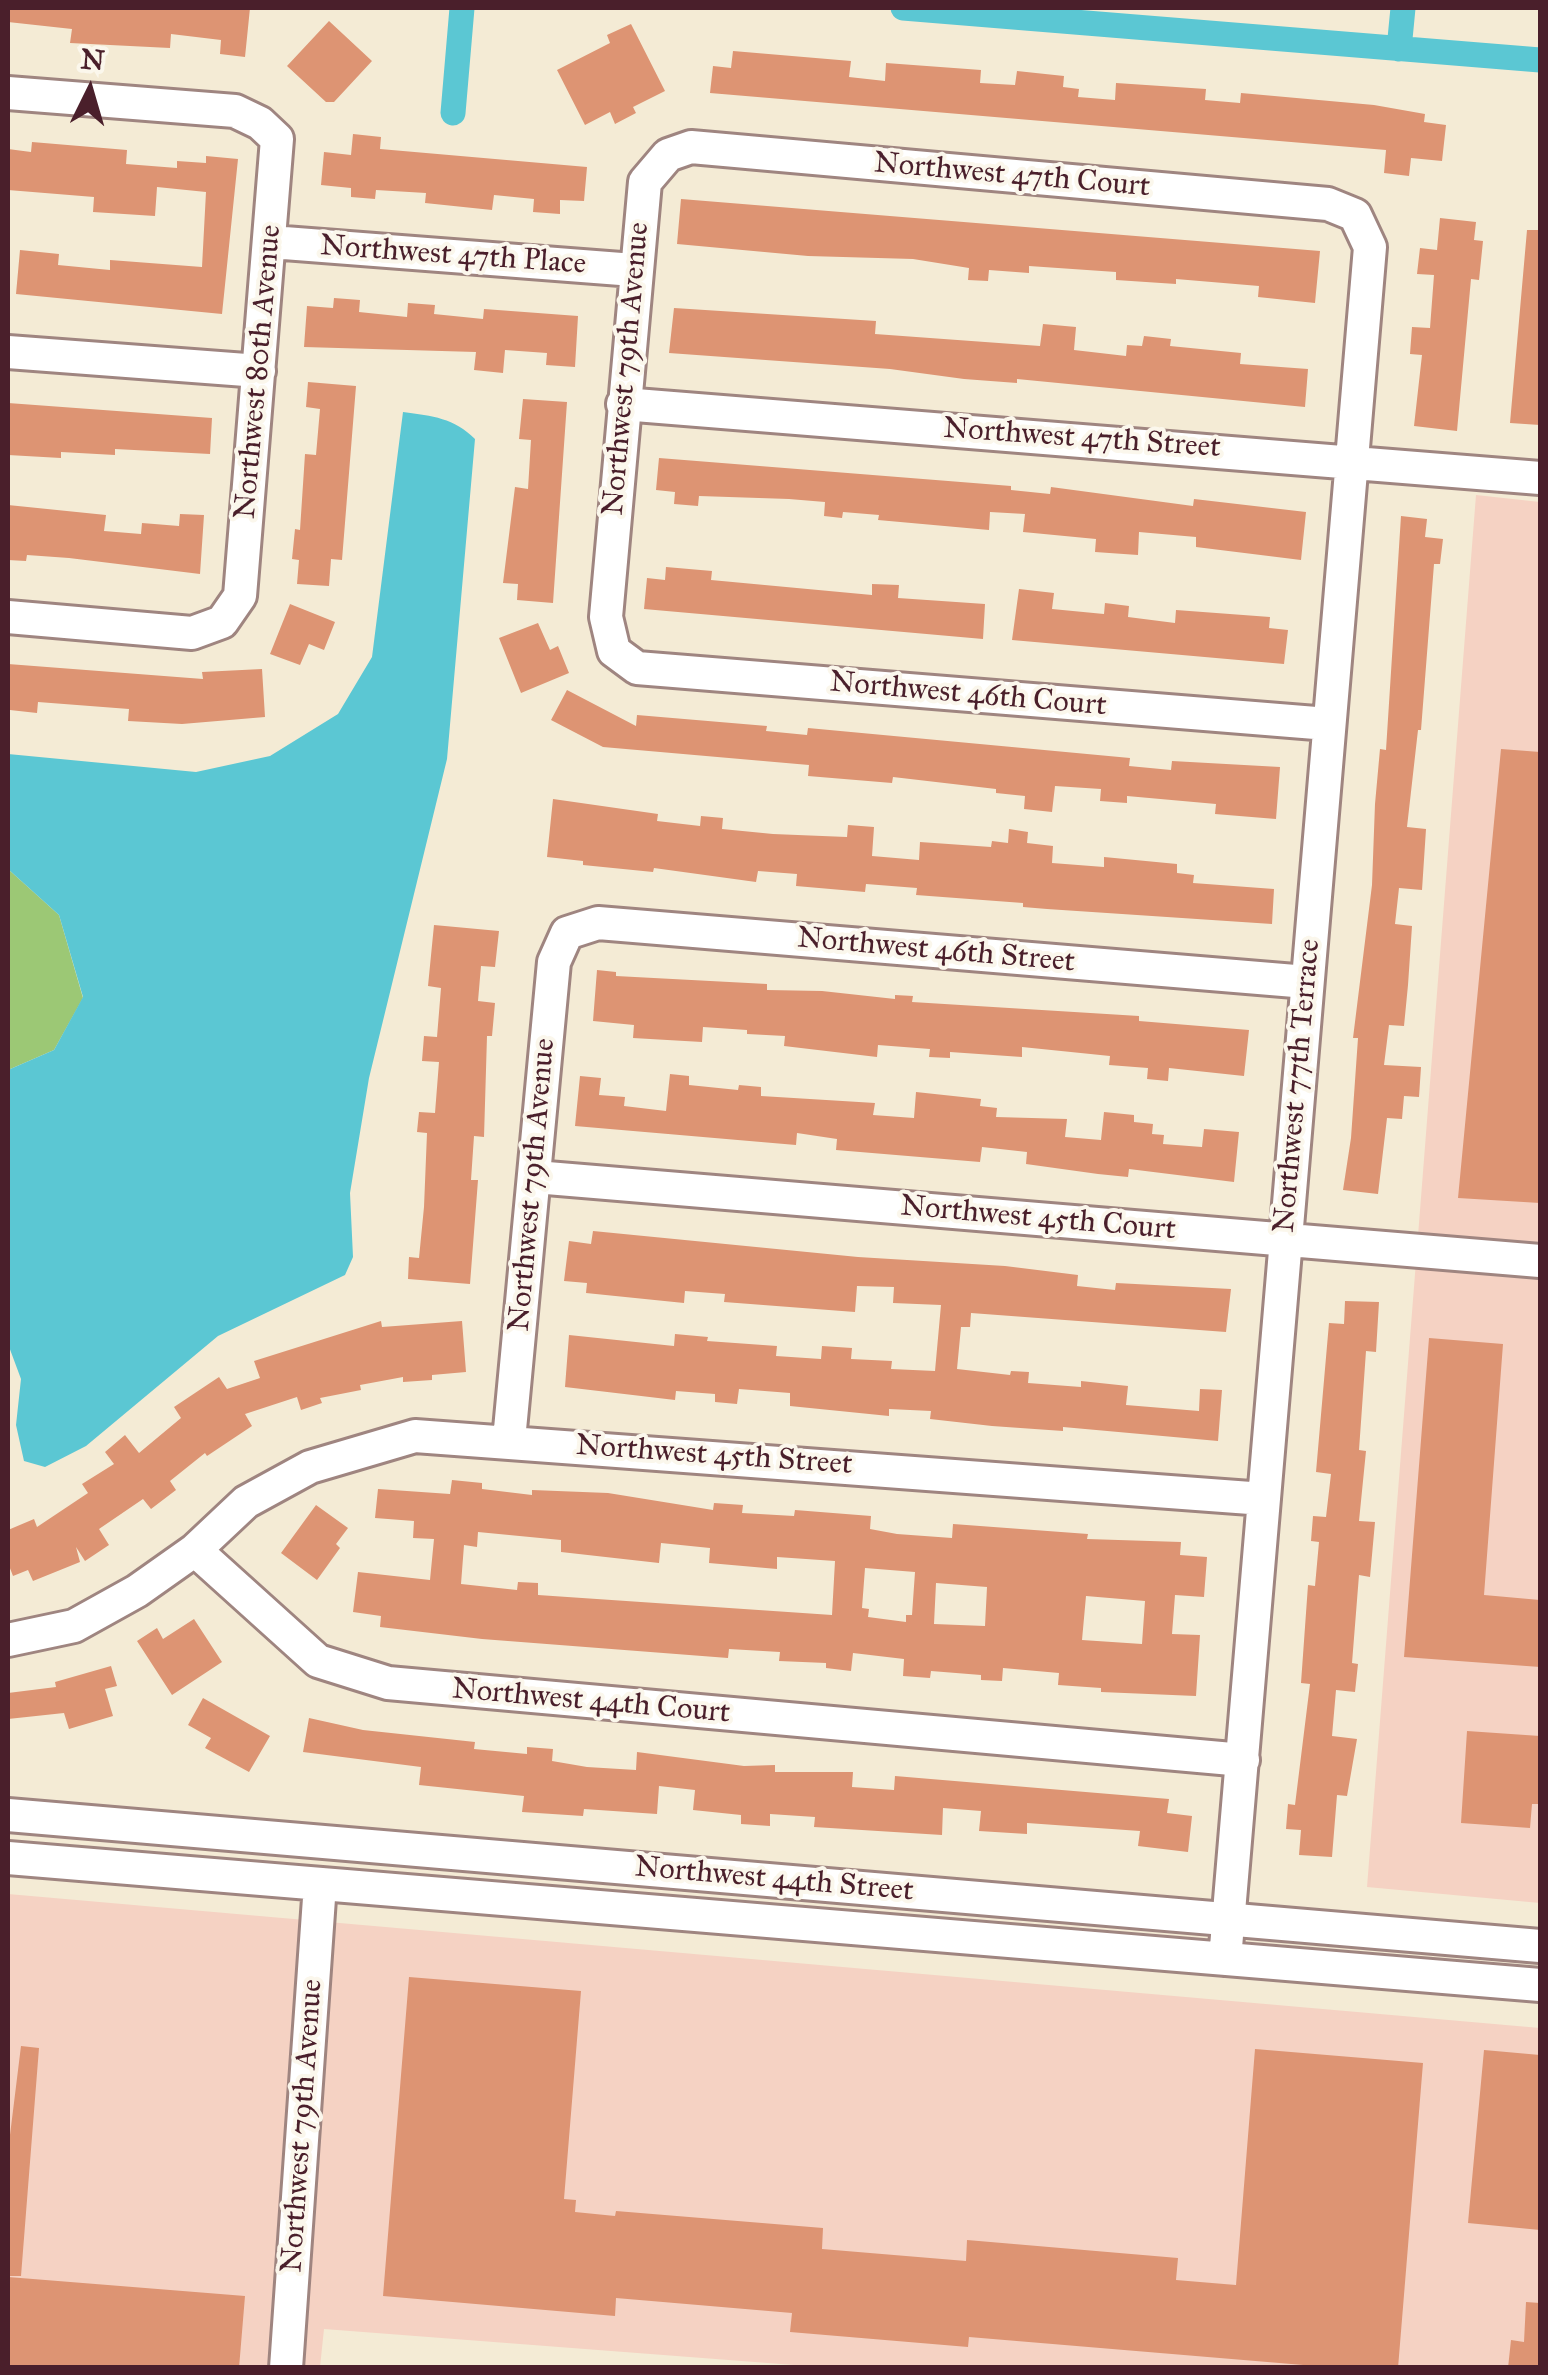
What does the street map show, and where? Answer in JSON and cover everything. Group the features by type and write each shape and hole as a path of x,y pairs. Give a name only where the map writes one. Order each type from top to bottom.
{"street":[{"name":"Northwest 80th Avenue","path":"8,93 235,111 260,124 277,139 240,596 222,622 192,633 8,617"},
{"name":"Northwest 47th Court","path":"668,154 691,148 1328,204 1355,215"},
{"name":"Northwest 79th Avenue","path":"614,651 606,617 634,270 645,182 668,154"},
{"name":"Northwest 77th Terrace","path":"1225,1960 1370,247 1355,215"},
{"name":"Northwest 47th Place","path":"271,242 634,270"},
{"path":"8,352 260,372"},
{"name":"Northwest 47th Street","path":"623,404 1540,478"},
{"name":"Northwest 46th Court","path":"614,651 636,668 1328,724"},
{"name":"Northwest 46th Street","path":"568,934 598,923 1307,982"},
{"name":"Northwest 79th Avenue","path":"509,1440 554,962 568,934"},
{"name":"Northwest 45th Court","path":"535,1177 1540,1261"},
{"name":"Northwest 45th Street","path":"195,1550 246,1502 310,1467 415,1436 1264,1499"},
{"path":"8,1640 74,1626 137,1591 195,1550"},
{"name":"Northwest 44th Court","path":"195,1550 318,1661 388,1683 1243,1760"},
{"name":"Northwest 44th Street","path":"8,1815 1540,1946"},
{"name":"Northwest 44th Street","path":"8,1858 1540,1984"},
{"name":"Northwest 79th Avenue","path":"286,2368 320,1884"}],"shaded area":[{"path":"1476,495 1540,502 1540,1903 1367,1887"},
{"path":"8,1894 1540,2028 1540,2367 833,2368 324,2329 320,2367 8,2367"}],"green space":[{"path":"8,869 59,915 83,998 54,1050 8,1070"}],"water":[{"path":"403,412 451,422 475,439 447,759 369,1078 350,1193 353,1257 345,1275 218,1336 86,1446 45,1467 24,1461 16,1425 21,1379 8,1344 8,1070 54,1050 83,997 59,915 8,869 8,754 196,772 270,756 338,714 372,657"}],"building":[{"path":"8,8 250,8 245,57 220,54 221,40 171,34 170,48 70,43 72,29 8,22"},
{"path":"329,21 372,61 334,102 326,102 287,66"},
{"path":"631,24 665,91 633,107 636,113 615,124 610,112 585,125 557,70 610,43 607,35"},
{"path":"733,51 851,61 849,77 885,81 886,63 981,70 980,83 1015,85 1017,71 1064,76 1063,87 1079,89 1078,97 1115,100 1116,83 1206,89 1205,100 1240,103 1241,93 1374,105 1425,114 1424,122 1446,125 1442,161 1411,158 1409,176 1384,173 1386,150 710,93 713,66 731,68"},
{"path":"353,134 381,137 380,149 587,167 584,201 560,200 560,214 533,212 534,199 494,195 492,210 425,203 426,193 376,190 375,199 351,197 351,188 321,185 324,152 351,155"},
{"path":"32,142 127,150 126,164 177,168 177,161 206,163 206,156 238,159 222,314 16,294 20,250 59,254 58,265 110,270 110,260 202,267 206,192 157,187 155,216 93,212 94,197 8,190 8,149 31,152"},
{"path":"681,199 1320,251 1315,303 1258,297 1259,286 1176,279 1176,284 1116,280 1116,272 1029,266 1029,273 989,270 988,281 968,280 969,268 913,259 808,256 677,244"},
{"path":"1440,218 1476,222 1474,240 1483,241 1479,280 1471,279 1457,431 1414,426 1422,355 1410,354 1412,327 1430,328 1434,275 1417,274 1420,248 1437,250"},
{"path":"1527,230 1540,230 1540,425 1510,423"},
{"path":"334,298 360,300 359,312 407,317 408,303 435,305 434,314 483,319 484,309 578,316 575,367 546,365 547,353 505,350 503,373 474,370 476,352 304,347 307,306 333,308"},
{"path":"674,308 876,321 875,334 1040,346 1043,324 1076,327 1074,350 1126,356 1127,345 1142,346 1144,336 1171,339 1170,346 1241,353 1240,364 1308,369 1305,407 1017,379 1017,383 890,369 669,353"},
{"path":"308,382 356,386 342,560 331,559 329,586 297,584 299,560 292,559 295,529 300,530 305,454 316,455 320,409 306,407"},
{"path":"523,399 567,402 553,603 517,600 518,584 503,583 515,487 528,489 531,440 519,439"},
{"path":"8,403 212,418 210,454 115,449 115,455 8,455"},
{"path":"659,458 1011,486 1011,490 1050,494 1051,487 1193,506 1194,499 1306,512 1301,560 1196,547 1196,537 1139,532 1138,555 1095,552 1096,539 1023,532 1025,514 990,512 989,530 878,520 879,515 843,512 842,518 824,516 825,502 789,499 699,496 698,506 674,504 675,492 656,490"},
{"path":"8,505 106,515 104,531 141,534 142,523 179,526 180,514 204,515 200,574 69,558 27,555 26,561 8,560"},
{"path":"1401,516 1427,519 1425,537 1443,539 1440,564 1434,564 1421,730 1407,827 1426,829 1422,890 1399,888 1395,924 1412,926 1408,985 1404,1026 1389,1025 1384,1065 1421,1067 1419,1097 1404,1096 1402,1119 1387,1118 1378,1194 1343,1190 1351,1138 1358,1038 1353,1038 1372,885 1380,749 1386,750"},
{"path":"666,567 712,571 711,580 872,595 872,584 899,585 898,598 985,604 983,639 644,609 647,578 665,580"},
{"path":"1019,589 1054,593 1052,609 1104,614 1105,603 1129,606 1128,617 1175,623 1176,610 1270,617 1269,628 1288,630 1284,664 1012,640"},
{"path":"290,604 335,622 324,650 309,644 300,665 270,654"},
{"path":"538,623 550,650 558,646 569,673 521,693 499,638"},
{"path":"8,664 203,679 202,672 262,669 265,717 182,724 128,721 129,709 38,702 37,713 10,710"},
{"path":"567,690 636,726 637,715 767,726 766,731 807,735 808,728 1130,758 1129,766 1171,770 1172,761 1280,767 1276,819 1215,814 1216,804 1127,796 1127,803 1100,801 1101,789 1055,786 1052,812 1024,809 1025,796 996,793 996,789 893,777 892,783 808,776 809,765 603,747 551,720"},
{"path":"1501,749 1540,752 1540,1203 1458,1198"},
{"path":"553,799 658,814 657,821 700,826 701,816 723,818 722,829 773,834 847,837 848,825 874,827 872,856 919,860 920,842 991,847 992,841 1008,843 1009,829 1028,832 1027,843 1053,846 1052,863 1104,867 1104,857 1177,864 1177,873 1194,875 1193,883 1274,889 1272,924 1023,907 1023,903 916,895 917,888 866,884 865,892 796,886 797,874 758,871 756,882 654,868 653,872 583,865 583,861 547,857"},
{"path":"434,925 499,931 495,967 481,966 478,1001 495,1003 492,1036 487,1036 484,1137 474,1136 471,1180 478,1180 470,1284 408,1279 409,1257 419,1258 424,1207 427,1133 417,1132 419,1112 435,1113 439,1062 422,1061 424,1036 437,1037 441,988 428,986"},
{"path":"597,970 616,972 616,976 767,984 767,990 895,999 895,995 913,996 912,1002 1139,1016 1139,1021 1249,1030 1244,1076 1169,1068 1168,1081 1147,1079 1148,1068 1109,1065 1110,1056 1022,1047 1022,1057 950,1052 950,1058 929,1057 930,1049 878,1045 877,1057 784,1046 785,1036 703,1027 702,1042 633,1038 634,1025 593,1021"},
{"path":"670,1074 689,1076 689,1085 738,1090 739,1085 761,1087 761,1096 875,1103 873,1115 914,1118 916,1092 981,1099 980,1106 997,1108 996,1117 1067,1119 1065,1137 1101,1140 1104,1112 1134,1115 1134,1122 1153,1124 1152,1134 1164,1135 1163,1144 1202,1147 1204,1129 1239,1132 1234,1182 1129,1169 1128,1177 1026,1164 1027,1152 982,1147 980,1162 836,1150 837,1139 797,1133 796,1145 575,1126 580,1076 601,1078 599,1095 625,1097 624,1106 666,1111"},
{"path":"593,1231 858,1257 1005,1266 1078,1275 1077,1286 1115,1290 1116,1283 1231,1289 1226,1332 971,1313 970,1327 961,1327 957,1369 1010,1375 1011,1371 1029,1372 1028,1383 1081,1387 1081,1381 1128,1386 1126,1405 1199,1411 1200,1389 1222,1390 1218,1441 1063,1427 1063,1431 992,1426 930,1419 931,1411 889,1409 889,1416 790,1406 790,1393 739,1389 737,1404 715,1402 715,1394 676,1391 675,1400 565,1387 569,1335 674,1346 675,1334 708,1337 707,1341 777,1346 776,1356 821,1359 822,1346 852,1348 851,1359 892,1361 891,1369 935,1371 941,1305 893,1303 894,1287 857,1286 855,1312 724,1302 725,1294 685,1291 684,1303 586,1293 587,1283 564,1281 569,1241 591,1244"},
{"path":"1345,1301 1379,1302 1376,1352 1366,1351 1359,1450 1366,1451 1359,1521 1375,1522 1370,1577 1359,1575 1352,1663 1358,1664 1355,1692 1336,1690 1332,1736 1357,1739 1347,1796 1337,1795 1332,1857 1299,1855 1301,1830 1286,1829 1288,1804 1295,1805 1310,1684 1301,1683 1308,1585 1315,1586 1319,1542 1311,1541 1313,1516 1326,1517 1331,1474 1316,1472 1329,1323 1344,1324"},
{"path":"381,1321 382,1327 462,1321 466,1372 432,1375 432,1380 403,1382 403,1377 360,1385 361,1390 320,1398 322,1403 301,1410 297,1397 245,1414 252,1426 207,1456 205,1453 170,1481 176,1490 151,1509 143,1499 99,1529 109,1545 85,1561 76,1547 80,1562 33,1581 28,1570 13,1576 8,1563 8,1530 34,1519 37,1527 88,1493 82,1484 114,1464 105,1452 125,1435 139,1453 181,1418 174,1407 219,1377 227,1389 260,1378 254,1361"},
{"path":"1429,1338 1503,1344 1484,1595 1540,1600 1540,1667 1404,1657"},
{"path":"452,1480 482,1483 482,1489 532,1495 532,1490 608,1493 713,1510 714,1503 743,1505 742,1513 794,1516 795,1510 871,1516 870,1529 897,1534 952,1538 953,1524 1088,1534 1087,1539 1181,1542 1180,1555 1207,1557 1204,1597 1175,1595 1172,1634 1200,1635 1196,1696 1101,1692 1101,1688 1058,1685 1059,1673 1003,1668 1002,1681 981,1680 981,1675 931,1671 930,1678 903,1676 904,1659 853,1653 851,1671 826,1668 826,1663 779,1661 780,1652 729,1649 728,1658 482,1639 380,1627 381,1616 353,1612 358,1572 430,1580 434,1539 413,1538 414,1521 375,1518 378,1489 450,1494","holes":["478,1532 561,1540 561,1552 659,1563 661,1543 710,1548 709,1563 777,1569 777,1557 835,1561 832,1615 538,1595 538,1583 518,1582 517,1590 461,1584 464,1545 477,1547","865,1568 915,1572 912,1615 906,1615 906,1622 868,1617 869,1609 862,1608","936,1583 987,1587 985,1626 934,1624","1086,1596 1145,1601 1142,1644 1082,1640"]},
{"path":"316,1505 348,1528 336,1544 340,1548 317,1580 281,1553"},
{"path":"194,1619 222,1662 172,1695 137,1641 157,1628 163,1639"},
{"path":"111,1666 117,1686 105,1689 113,1716 69,1729 64,1713 8,1719 8,1693 56,1687 55,1682"},
{"path":"203,1698 270,1736 249,1772 205,1748 211,1738 188,1725"},
{"path":"309,1718 363,1730 475,1742 474,1749 527,1754 527,1747 553,1749 552,1761 587,1767 636,1770 637,1752 744,1766 775,1765 775,1772 853,1772 852,1787 894,1790 895,1776 1169,1799 1167,1813 1192,1816 1188,1852 1138,1846 1140,1831 1027,1823 1027,1834 979,1831 981,1811 943,1808 942,1835 814,1827 815,1817 770,1814 770,1826 741,1824 741,1815 693,1810 695,1790 659,1786 657,1814 584,1809 583,1816 522,1812 524,1796 419,1785 421,1767 303,1752"},
{"path":"1467,1731 1540,1736 1538,1804 1532,1804 1530,1828 1461,1823"},
{"path":"409,1977 581,1991 564,2199 576,2200 575,2212 615,2216 616,2211 823,2228 822,2249 966,2261 967,2240 1178,2258 1176,2280 1236,2285 1255,2049 1423,2063 1398,2368 1339,2368 969,2337 968,2347 790,2332 792,2313 616,2298 615,2316 383,2296"},
{"path":"21,2046 39,2048 21,2276 8,2276 9,2143"},
{"path":"1484,2050 1540,2055 1540,2230 1468,2223"},
{"path":"8,2277 245,2296 239,2368 8,2368"},
{"path":"1526,2302 1540,2303 1540,2368 1508,2368 1511,2340 1524,2342"}],"waterway":[{"path":"453,113 462,8"},
{"path":"903,8 1540,60"},
{"path":"1399,49 1403,8"}]}
